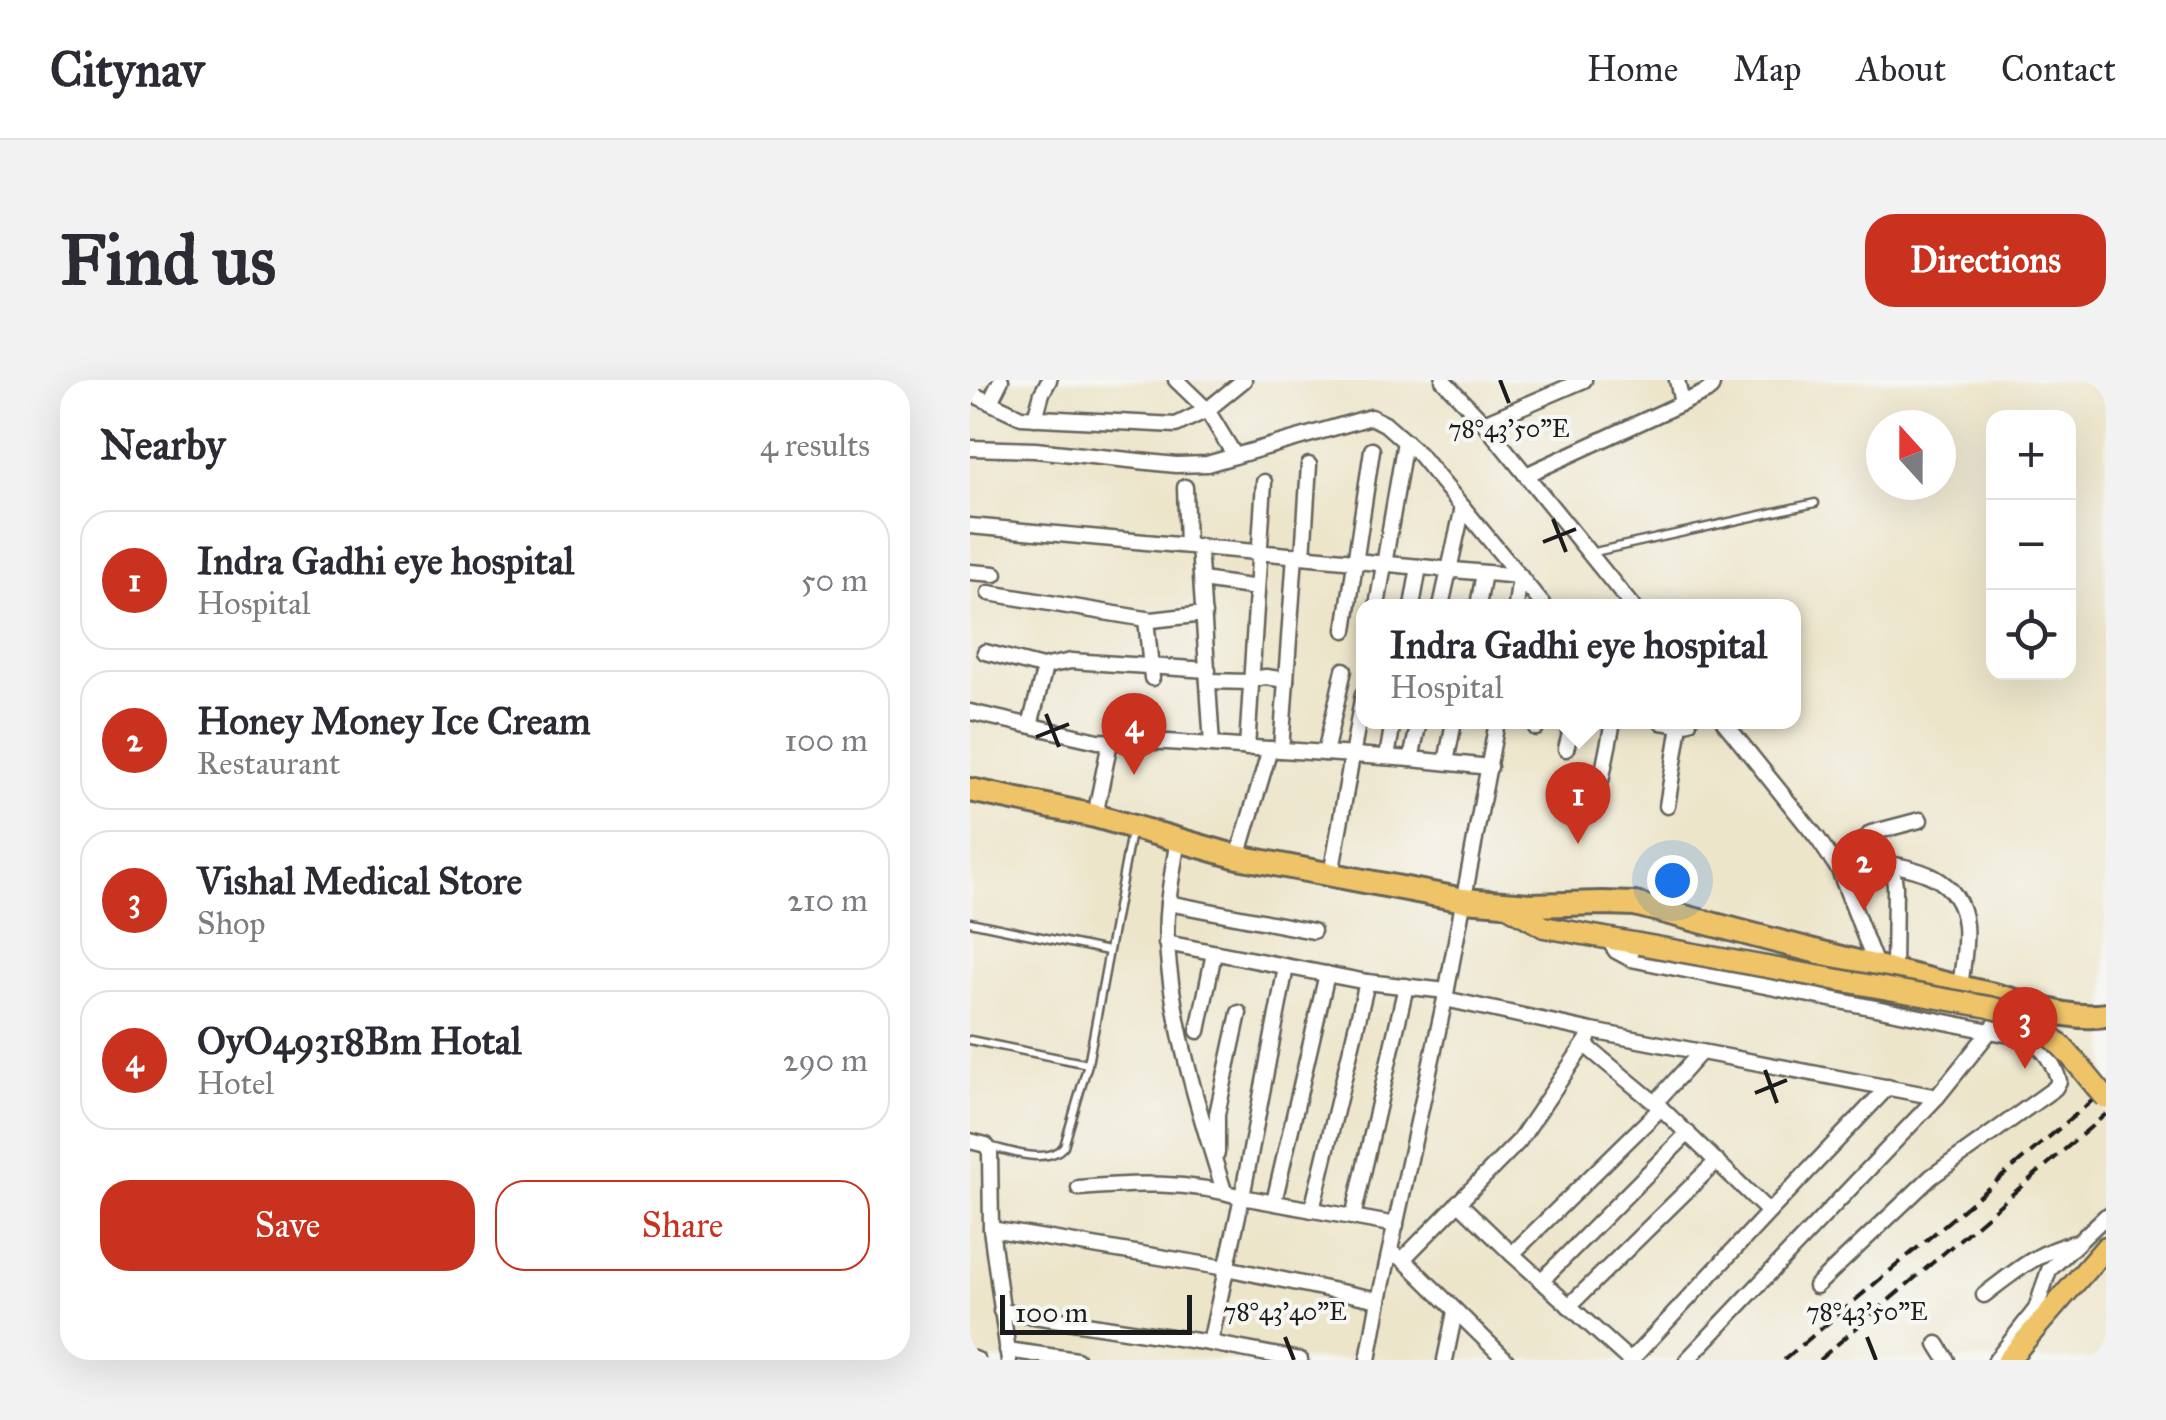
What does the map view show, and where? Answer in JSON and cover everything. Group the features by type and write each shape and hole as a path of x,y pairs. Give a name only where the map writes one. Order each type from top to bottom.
{"highway":[{"path":"970,790 1096,816 1238,857 1464,900 1504,904 1636,904 2068,1016 2106,1015"}],"main road":[{"path":"1504,904 1544,927 1989,1007 2031,1020 2051,1036 2106,1098"},
{"path":"2008,1360 2106,1247"}],"street":[{"path":"990,402 1001,380"},
{"path":"1035,418 1049,380"},
{"path":"1176,380 1207,410 1235,456"},
{"path":"970,393 1021,417 1176,425 1207,410 1244,380"},
{"path":"1484,423 1584,380"},
{"path":"1677,380 1682,403"},
{"path":"1526,475 1712,388 1713,380"},
{"path":"1454,383 1626,599"},
{"path":"970,448 1036,450 1176,465 1207,464 1371,417 1405,441 1538,599"},
{"path":"1378,599 1405,441"},
{"path":"1345,630 1372,450"},
{"path":"1238,857 1275,750 1309,464"},
{"path":"1248,748 1264,482"},
{"path":"1185,488 1202,580 1212,745"},
{"path":"1442,599 1463,507"},
{"path":"970,526 1520,576"},
{"path":"1413,599 1419,567"},
{"path":"970,572 995,574"},
{"path":"1479,599 1484,573"},
{"path":"1517,599 1520,576"},
{"path":"1202,580 1257,588"},
{"path":"989,594 1152,620 1204,614"},
{"path":"1146,619 1152,672"},
{"path":"985,652 1042,667 1070,661 1251,682"},
{"path":"1030,725 1042,667"},
{"path":"1325,753 1344,670"},
{"path":"1251,682 1252,678 1266,677 1286,680"},
{"path":"970,712 1098,742 1354,754 1490,767"},
{"path":"1332,875 1358,729"},
{"path":"1386,757 1392,729"},
{"path":"1411,759 1417,729"},
{"path":"1446,762 1453,729"},
{"path":"1368,1360 1379,1300 1396,1256 1396,1226 1496,729"},
{"path":"1566,749 1571,729"},
{"path":"1601,782 1612,729"},
{"path":"1667,806 1684,729"},
{"path":"1730,729 1839,870 1886,971"},
{"path":"1096,816 1110,742"},
{"path":"1839,870 1872,832 1920,820"},
{"path":"1178,838 1166,943 1179,1036 1224,1191"},
{"path":"1849,857 1932,876 1949,886 1959,901 1965,925 1960,988"},
{"path":"1885,864 1895,886 1886,971"},
{"path":"1168,903 1313,932"},
{"path":"1606,938 1616,951 1631,959 2030,1038 2056,1072 2055,1088 1931,1176 1816,1286"},
{"path":"1166,943 1406,986 1592,1031 1937,1097"},
{"path":"1198,1030 1214,953"},
{"path":"1210,1342 1286,967"},
{"path":"1274,1202 1326,974"},
{"path":"1312,1210 1367,982"},
{"path":"1353,1217 1406,986"},
{"path":"1687,1360 1937,1097 2016,1000"},
{"path":"1217,1169 1217,1114 1238,1013"},
{"path":"1396,1256 1519,1141 1592,1031"},
{"path":"1585,1046 1658,1105 1768,1212"},
{"path":"1512,1254 1658,1105 1701,1052"},
{"path":"1458,1202 1630,1360 1888,1086"},
{"path":"1541,1281 1688,1133"},
{"path":"970,1141 986,1146 990,1152 991,1229 1008,1355 1077,1360"},
{"path":"1570,1306 1717,1161"},
{"path":"1079,1188 1161,1184 1224,1191 1396,1226"},
{"path":"1996,1360 2036,1309 2048,1270 2106,1216"},
{"path":"991,1229 1226,1268 1379,1300"},
{"path":"1984,1295 2027,1262 2076,1243"},
{"path":"1396,1256 1506,1360"},
{"path":"1000,1311 1210,1342 1300,1360"},
{"path":"1445,1360 1455,1312"},
{"path":"1936,1344 1947,1360"}],"lane":[{"path":"1589,554 1815,503"},
{"path":"986,1146 1045,1157 1057,1154 1064,1146 1088,1064 1133,826"},
{"path":"970,922 1108,951"},
{"path":"970,1040 1088,1064"}],"railway":[{"path":"1784,1360 2106,1089"},
{"path":"1819,1360 2106,1114"}],"place":[{"name":"OyO49318Bm Hotal","path":"1134,775"},
{"name":"Indra Gadhi eye hospital","path":"1578,844"},
{"name":"Honey Money Ice Cream","path":"1864,911"},
{"name":"Vishal Medical Store","path":"2025,1069"}]}
